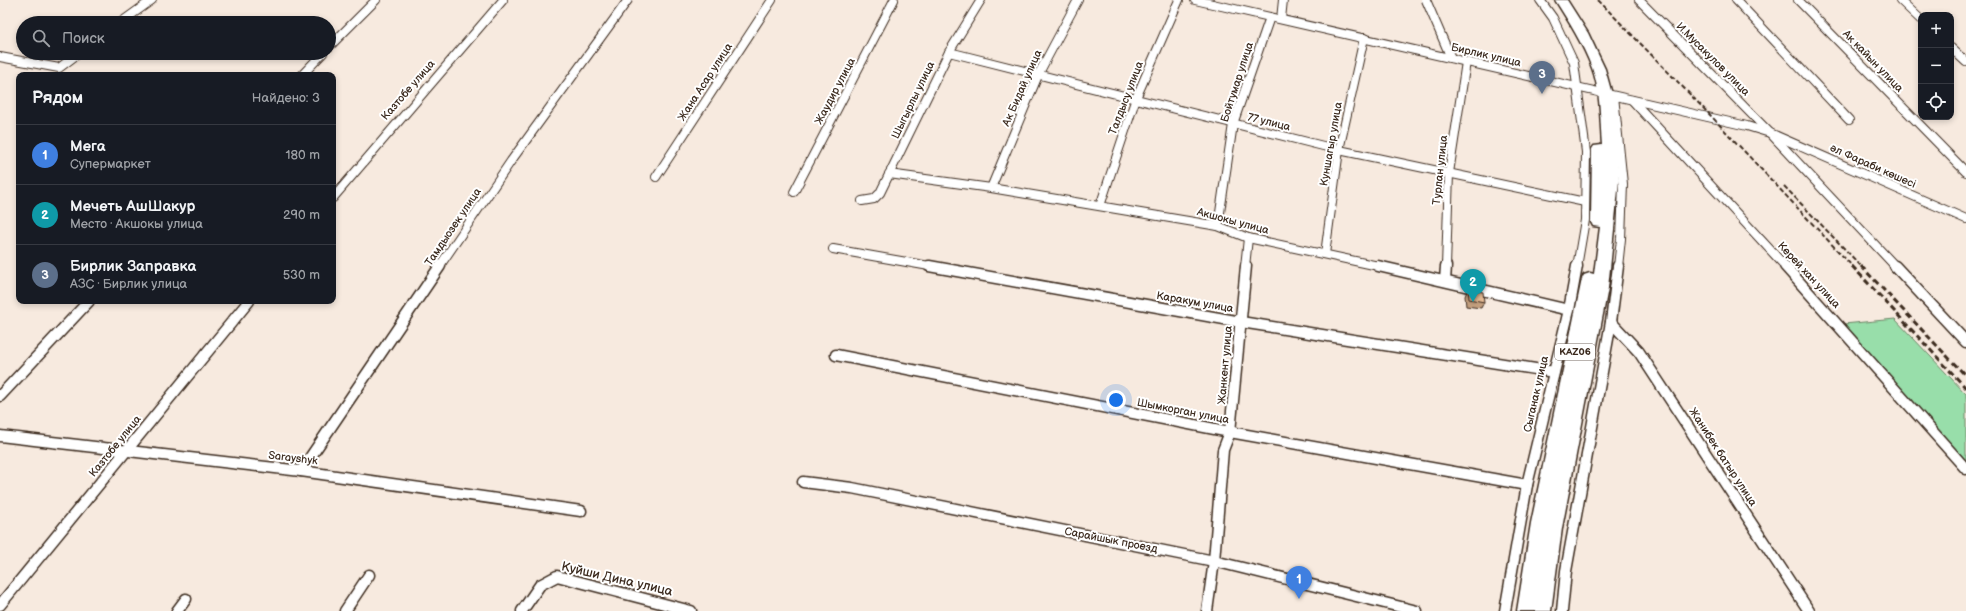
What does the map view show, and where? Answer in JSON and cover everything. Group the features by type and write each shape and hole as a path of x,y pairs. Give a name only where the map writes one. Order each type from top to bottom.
{"highway":[{"name":"KАZ06","path":"1527,611 1540,523 1589,284 1597,231 1605,94 1589,68 1582,50 1552,0"},
{"name":"KАZ06","path":"1541,611 1553,528 1600,288 1612,180 1605,94 1599,69 1591,51 1561,0"}],"street":[{"path":"130,16 152,0"},
{"path":"336,40 376,0"},
{"name":"Казтобе улица","path":"336,194 382,139 503,0"},
{"name":"Тамдыозек улица","path":"300,471 511,160 628,0"},
{"name":"Жана Асар улица","path":"656,177 772,0"},
{"name":"Жаудир улица","path":"794,192 894,0"},
{"name":"Шыгырлы улица","path":"862,201 869,201 877,197 886,184 889,174 949,52 981,0"},
{"name":"Ак Бидай улица","path":"992,188 1039,73 1078,0"},
{"name":"Талдысу улица","path":"1100,206 1136,98 1179,0"},
{"name":"Бирлик улица","path":"1195,0 1721,120 1770,133"},
{"path":"1281,19 1283,0"},
{"path":"1426,0 1451,58"},
{"name":"Сыганак улица","path":"1504,611 1527,486 1569,310 1585,220 1586,152 1574,63 1553,18 1540,0"},
{"name":"И.Мусакулов улица","path":"1639,0 1770,133 1966,342"},
{"path":"1736,0 1849,120"},
{"name":"Ак кайын улица","path":"1798,0 1966,172"},
{"path":"1900,0 1918,17"},
{"name":"Бойтумар улица","path":"1218,226 1233,124 1270,17"},
{"name":"Куншагыр улица","path":"1325,254 1339,150 1364,38"},
{"path":"1954,51 1966,62"},
{"name":"77 улица","path":"949,52 1039,73 1339,150 1585,202"},
{"path":"0,57 16,60"},
{"path":"16,60 59,68 70,60"},
{"path":"305,72 316,60"},
{"name":"Турлан улица","path":"1445,281 1449,173 1466,62"},
{"path":"1562,611 1566,571 1611,322 1621,239 1623,184 1605,94"},
{"name":"Керей хан улица","path":"1632,100 1833,318 1966,469"},
{"name":"әл Фараби көшесі","path":"1770,133 1966,219"},
{"name":"Акшокы улица","path":"889,174 992,188 1218,226 1248,238 1325,254 1569,310"},
{"name":"Жанкент улица","path":"1207,611 1214,561 1223,450 1230,432 1248,238"},
{"name":"Каракум улица","path":"833,249 1241,322 1554,372"},
{"path":"0,396 86,304"},
{"name":"Казтобе улица","path":"0,605 247,304"},
{"name":"Жанибек батыр улица","path":"1611,322 1639,352 1810,611"},
{"name":"Шымкорган улица","path":"836,355 1230,432 1527,486"},
{"name":"Sarayshyk","path":"0,436 126,452 300,471 582,510"},
{"name":"Сарайшык проезд","path":"803,482 852,488 1214,561 1417,611"},
{"path":"345,611 369,575"},
{"name":"Куйши Дина улица","path":"522,611 537,586 557,576 690,611"},
{"path":"176,611 186,599"}],"green space":[{"path":"1895,319 1966,394 1966,464 1844,324"}],"building":[{"path":"1468,289 1483,292 1484,302 1469,299"}],"railway":[{"path":"1598,0 1713,118 1853,267"},
{"path":"1784,186 1862,267"},
{"path":"1852,266 1966,388"},
{"path":"1861,266 1966,376"}],"place":[{"name":"Бирлик Заправка","path":"1542,94"},
{"name":"Мечеть АшШакур","path":"1473,302"},
{"name":"Мега","path":"1299,599"}]}
